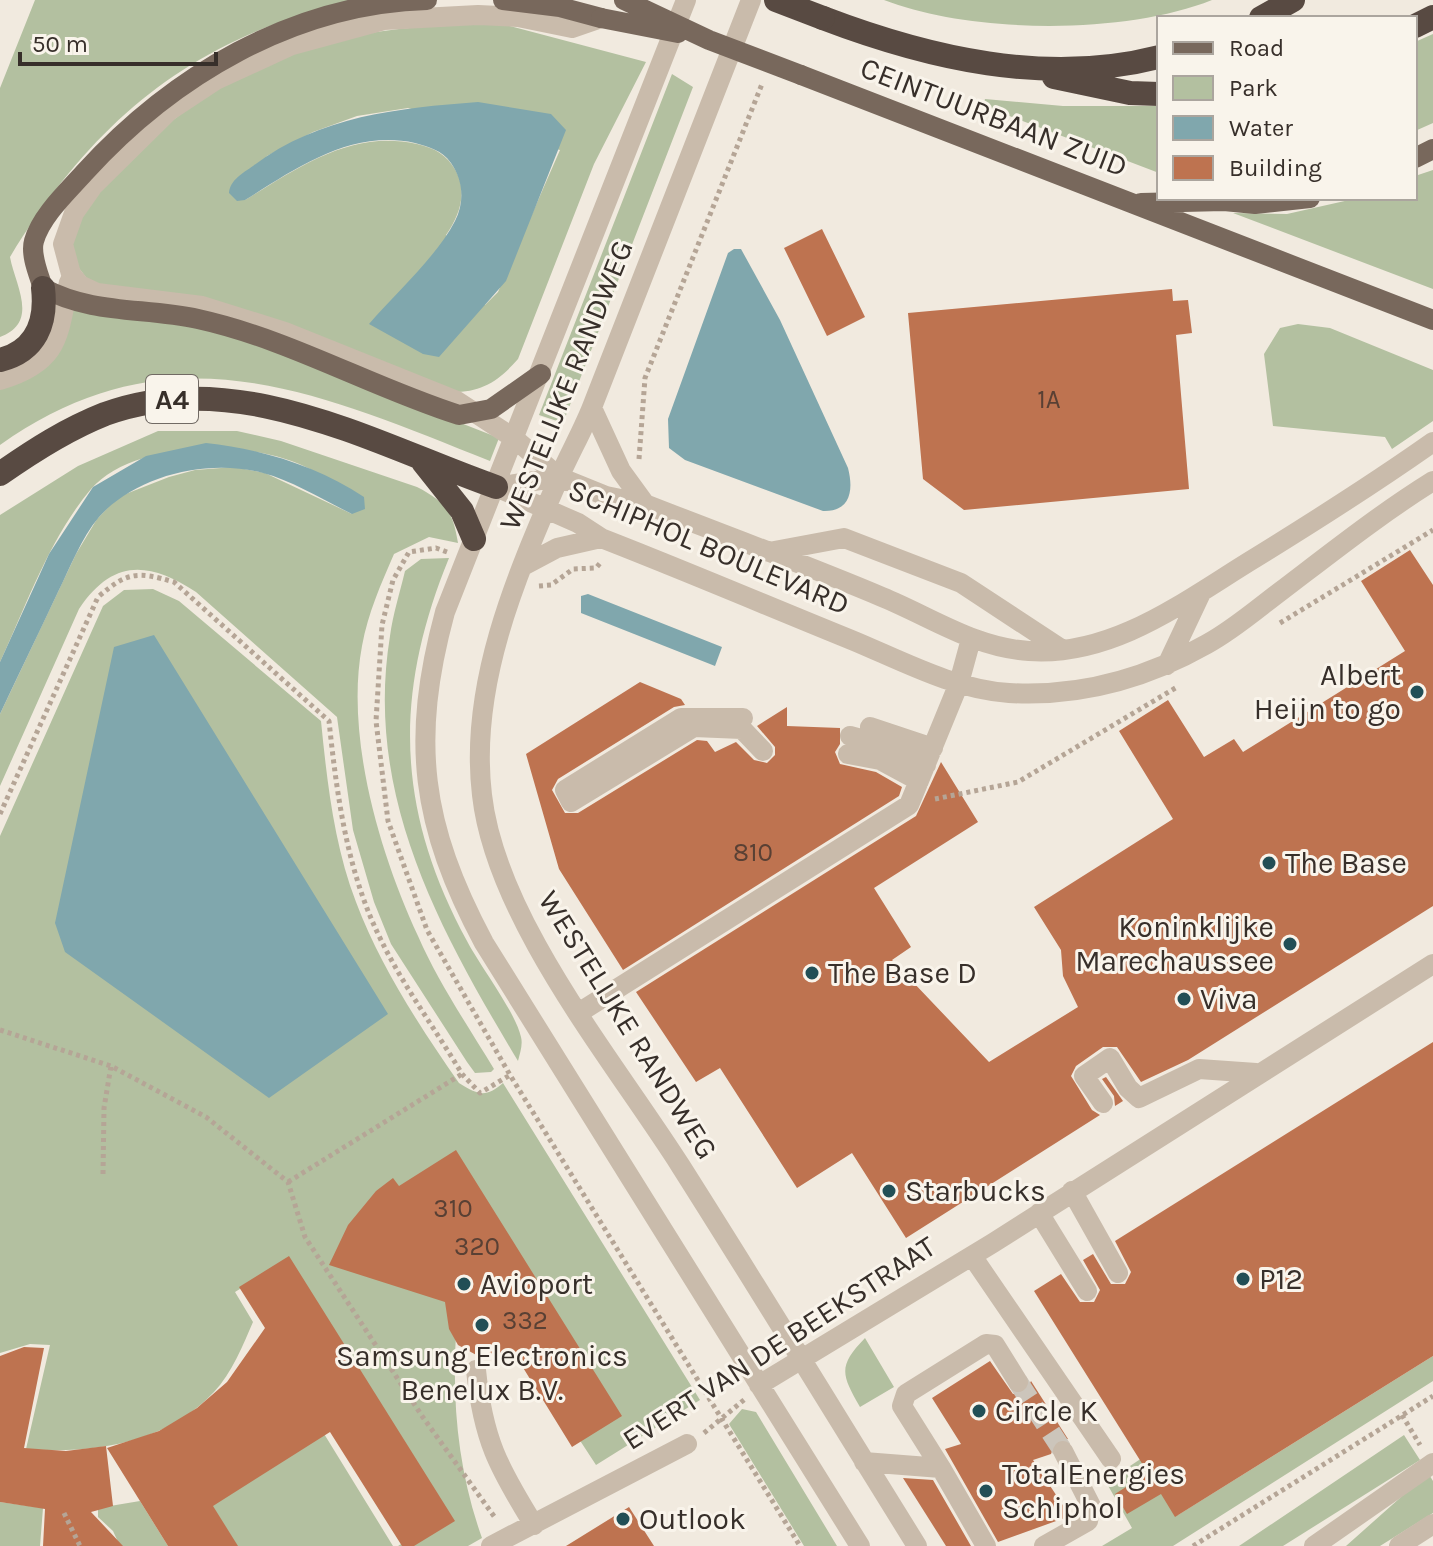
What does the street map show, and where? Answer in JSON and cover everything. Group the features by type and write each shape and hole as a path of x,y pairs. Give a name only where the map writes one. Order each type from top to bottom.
{"highway":[{"path":"776,0 891,44 1130,93 1157,94"},
{"path":"1265,16 1293,0"},
{"path":"989,63 1096,67 1157,57"},
{"path":"0,360 15,356 38,334 43,318 43,288"},
{"name":"A4","path":"0,474 53,438 107,413 169,399 229,401 274,408 357,433 496,487"},
{"name":"A4","path":"419,458 457,503 474,539"}],"main road":[{"path":"427,0 398,1 323,17 258,41 200,72 145,111 60,199 34,239 35,258 43,288 86,307 198,319 249,334 459,415 491,409 541,374"},
{"path":"503,0 560,7 709,40"},
{"name":"CEINTUURBAAN ZUID","path":"624,0 709,40 1427,318"},
{"path":"1133,203 1224,201 1255,204 1292,200"}],"street":[{"name":"WESTELIJKE RANDWEG","path":"686,0 445,612 430,667 424,732 431,812 453,885 484,943 860,1546"},
{"name":"WESTELIJKE RANDWEG","path":"751,0 592,408 545,511 486,677 481,735 482,796 497,865 535,943 917,1546"},
{"path":"559,477 515,439 457,401 228,311 97,293 80,285 64,258 65,232 93,186 169,111 216,80 292,45 384,20 478,15 518,17 572,28 601,18"},
{"path":"0,380 22,373 49,354 64,318 71,274"},
{"path":"592,408 621,471 645,504"},
{"name":"SCHIPHOL BOULEVARD","path":"496,487 559,477 606,496 645,504 885,598 971,639 1028,651 1063,650 1109,640 1201,593 1367,489 1433,442"},
{"name":"SCHIPHOL BOULEVARD","path":"496,487 578,523 601,538 959,683 1005,693 1095,688 1167,665 1210,643 1380,515 1433,481"},
{"path":"525,565 557,548 601,538"},
{"path":"768,552 844,538 961,583 1063,650"},
{"path":"1167,665 1201,593"},
{"path":"580,1012 909,805 959,683 971,639"},
{"path":"743,718 681,718 565,790 571,802 694,727 742,729 763,751"},
{"path":"870,727 926,765"},
{"path":"849,745 883,745 926,765"},
{"name":"EVERT VAN DE BEEKSTRAAT","path":"759,1385 972,1256 1256,1073 1433,964"},
{"path":"1103,1103 1084,1076 1110,1058 1128,1088 1139,1098 1199,1069 1256,1073"},
{"path":"1072,1191 1118,1273"},
{"path":"1039,1213 1087,1291"},
{"name":"EVERT VAN DE BEEKSTRAAT","path":"972,1256 1111,1459"},
{"path":"986,1546 902,1406 906,1394 986,1344 995,1345 1018,1382"},
{"path":"476,1370 481,1418 489,1445 534,1525"},
{"name":"EVERT VAN DE BEEKSTRAAT","path":"491,1546 687,1444"},
{"path":"1044,1546 1088,1521 1091,1514 1091,1506 1063,1451"},
{"path":"864,1462 941,1468"},
{"path":"1314,1546 1433,1463"},
{"path":"1399,1546 1433,1524"}],"path":[{"path":"0,814 98,597 121,577 146,574 174,582 329,721 339,813 361,891 381,942 462,1074 480,1093 510,1075"},
{"path":"909,805 1018,782 1113,723"},
{"path":"0,1030 111,1066 206,1117 288,1182 305,1237 422,1416 509,1535"},
{"path":"103,1174 104,1108 111,1066"},
{"path":"288,1182 462,1074"},
{"name":"EVERT VAN DE BEEKSTRAAT","path":"687,1444 722,1422 759,1385"},
{"path":"1193,1546 1433,1396"},
{"path":"1402,1415 1433,1463"},
{"path":"64,1513 80,1546"}],"green space":[{"path":"35,0 355,0 297,16 245,36 198,61 154,90 114,124 77,163 10,257 20,291 22,312 12,330 0,337 0,88"},
{"path":"884,0 1212,0 1136,20 1048,26 960,19"},
{"path":"506,25 646,62 594,164 518,359 488,384 449,392 91,284 72,259 75,229 90,202 160,131 218,90 281,58 349,37 401,29","holes":["408,108 560,150 498,292 485,305 446,235 460,204 460,179 449,161 429,148 393,141 348,146 306,164 245,200 267,156 313,132 357,116"]},
{"path":"1433,34 1433,123 1417,130 1417,41"},
{"path":"672,74 693,87 563,423 539,415"},
{"path":"985,99 1063,106 1157,106 1157,172 983,106"},
{"path":"1433,170 1433,289 1233,213 1287,214 1349,200 1417,200 1417,175"},
{"path":"72,310 212,329 262,345 499,438 490,461 364,412 303,394 244,382 184,379 124,387 63,408 0,445 0,386"},
{"path":"1298,324 1330,328 1433,370 1433,421 1392,449 1385,437 1273,426 1264,354 1280,328"},
{"path":"158,431 237,431 281,441 417,487 441,503 454,523 458,543 429,537 394,554 375,599 362,646 358,718 369,794 404,904 426,953 494,1069 491,1072 475,1073 391,944 374,902 353,830 337,717 196,592 179,582 147,571 132,570 118,573 92,593 79,609 0,786 0,714 76,554 97,519 118,497 195,470 234,467 265,473 352,514 310,469 259,452 196,449 136,461 111,473 91,489 76,508 40,572 0,662 0,515 78,466"},
{"path":"449,558 418,657 411,705 410,752 415,798 426,845 444,893 467,941 517,1026 522,1043 518,1061 461,962 436,911 415,859 399,806 388,751 385,695 390,636 405,571 421,559"},
{"path":"153,589 179,601 321,721 329,790 342,858 356,902 389,973 459,1083 487,1093 503,1083 700,1400 596,1465 513,1338 457,1321 455,1376 458,1431 467,1485 482,1538 468,1546 398,1546 433,1524 274,1268 235,1292 253,1322 226,1376 195,1410 173,1424 127,1442 77,1450 26,1449 50,1345 30,1344 0,1353 0,836 103,606 124,590"},
{"path":"865,1338 894,1387 860,1407 845,1371 850,1356"},
{"path":"1433,1356 1433,1381 1173,1546 1102,1546 1132,1528 1106,1482 1142,1458 1178,1515"},
{"path":"742,1409 756,1412 837,1546 804,1546 729,1424"},
{"path":"310,1411 393,1546 236,1546 196,1483"},
{"path":"1404,1435 1420,1460 1283,1546 1239,1546"},
{"path":"1428,1473 1433,1481 1433,1513 1380,1546 1346,1546"},
{"path":"140,1501 168,1546 120,1546 113,1531 98,1517 98,1508"},
{"path":"0,1502 43,1508 40,1546 0,1546"}],"water":[{"path":"478,102 551,114 566,130 506,281 439,357 423,354 369,324 427,261 455,221 461,199 460,184 444,155 415,143 391,140 369,142 326,154 245,200 237,201 229,193 238,177 278,149 332,125 389,112"},
{"path":"741,249 780,320 848,468 850,492 839,508 823,511 685,460 669,448 668,419 728,253"},
{"path":"206,443 268,455 308,468 364,497 365,509 352,514 285,481 242,469 197,469 133,490 114,502 87,534 0,714 0,662 49,554 93,487 146,456"},
{"path":"588,594 722,647 715,666 581,613 581,596"},
{"path":"154,635 388,1014 269,1098 65,952 55,923 114,647"}],"building":[{"path":"822,229 865,317 827,336 784,248"},
{"path":"1172,289 1173,301 1188,300 1192,333 1176,335 1189,489 964,510 923,479 908,313"},
{"name":"The Base","path":"1410,550 1433,585 1433,906 1188,1060 1141,1082 1117,1047 1103,1047 1076,1066 1071,1076 1092,1110 1100,1115 906,1238 852,1153 797,1188 720,1068 696,1082 636,992 916,816 941,762 978,822 874,888 911,947 892,960 989,1062 1078,1007 1063,976 1061,950 1034,907 1173,819 1119,731 1168,700 1204,757 1234,739 1243,752 1405,651 1361,581"},
{"path":"640,682 681,699 685,705 674,707 558,779 552,790 565,813 578,813 697,740 707,741 715,752 736,742 754,760 767,763 775,755 775,747 757,726 787,707 787,726 840,728 840,744 835,752 840,764 876,772 902,787 899,796 623,970 559,869 526,754"},
{"name":"P12","path":"1433,1042 1433,1356 1175,1517 1161,1494 1127,1514 1115,1494 1148,1473 1034,1291 1061,1274 1080,1302 1094,1302 1100,1290 1083,1260 1093,1254 1111,1284 1125,1284 1131,1272 1115,1241"},
{"path":"1106,1077 1123,1101 1115,1106 1114,1096 1102,1079"},
{"name":"Avioport","path":"456,1150 622,1416 572,1447 514,1353 480,1357 458,1345 449,1329 445,1302 329,1265 348,1225 376,1191 393,1178 399,1186"},
{"path":"289,1256 455,1521 414,1546 402,1546 330,1432 213,1506 238,1546 168,1546 107,1448 159,1431 197,1408 227,1382 265,1328 239,1287"},
{"path":"24,1347 44,1348 24,1448 66,1451 106,1446 113,1506 91,1512 123,1546 43,1546 45,1509 0,1502 0,1356"},
{"path":"990,1361 1013,1394 1025,1393 1031,1381 1068,1439 1056,1440 1051,1454 1033,1460 1070,1516 998,1542 945,1449 961,1444 932,1398"},
{"path":"903,1478 933,1480 971,1546 946,1546"},
{"name":"Outlook","path":"629,1507 654,1546 566,1546"}],"tunnel":[{"path":"1018,1382 1063,1451"}],"place":[{"name":"Albert Heijn to go","path":"1417,692"},
{"name":"The Base","path":"1269,863"},
{"name":"Koninklijke Marechaussee","path":"1290,944"},
{"name":"The Base D","path":"812,973"},
{"name":"Viva","path":"1184,999"},
{"name":"Starbucks","path":"889,1191"},
{"name":"P12","path":"1243,1279"},
{"name":"Avioport","path":"464,1284"},
{"name":"Samsung Electronics Benelux B.V.","path":"482,1325"},
{"name":"Circle K","path":"979,1411"},
{"name":"TotalEnergies Schiphol","path":"986,1491"},
{"name":"Outlook","path":"623,1519"}]}
